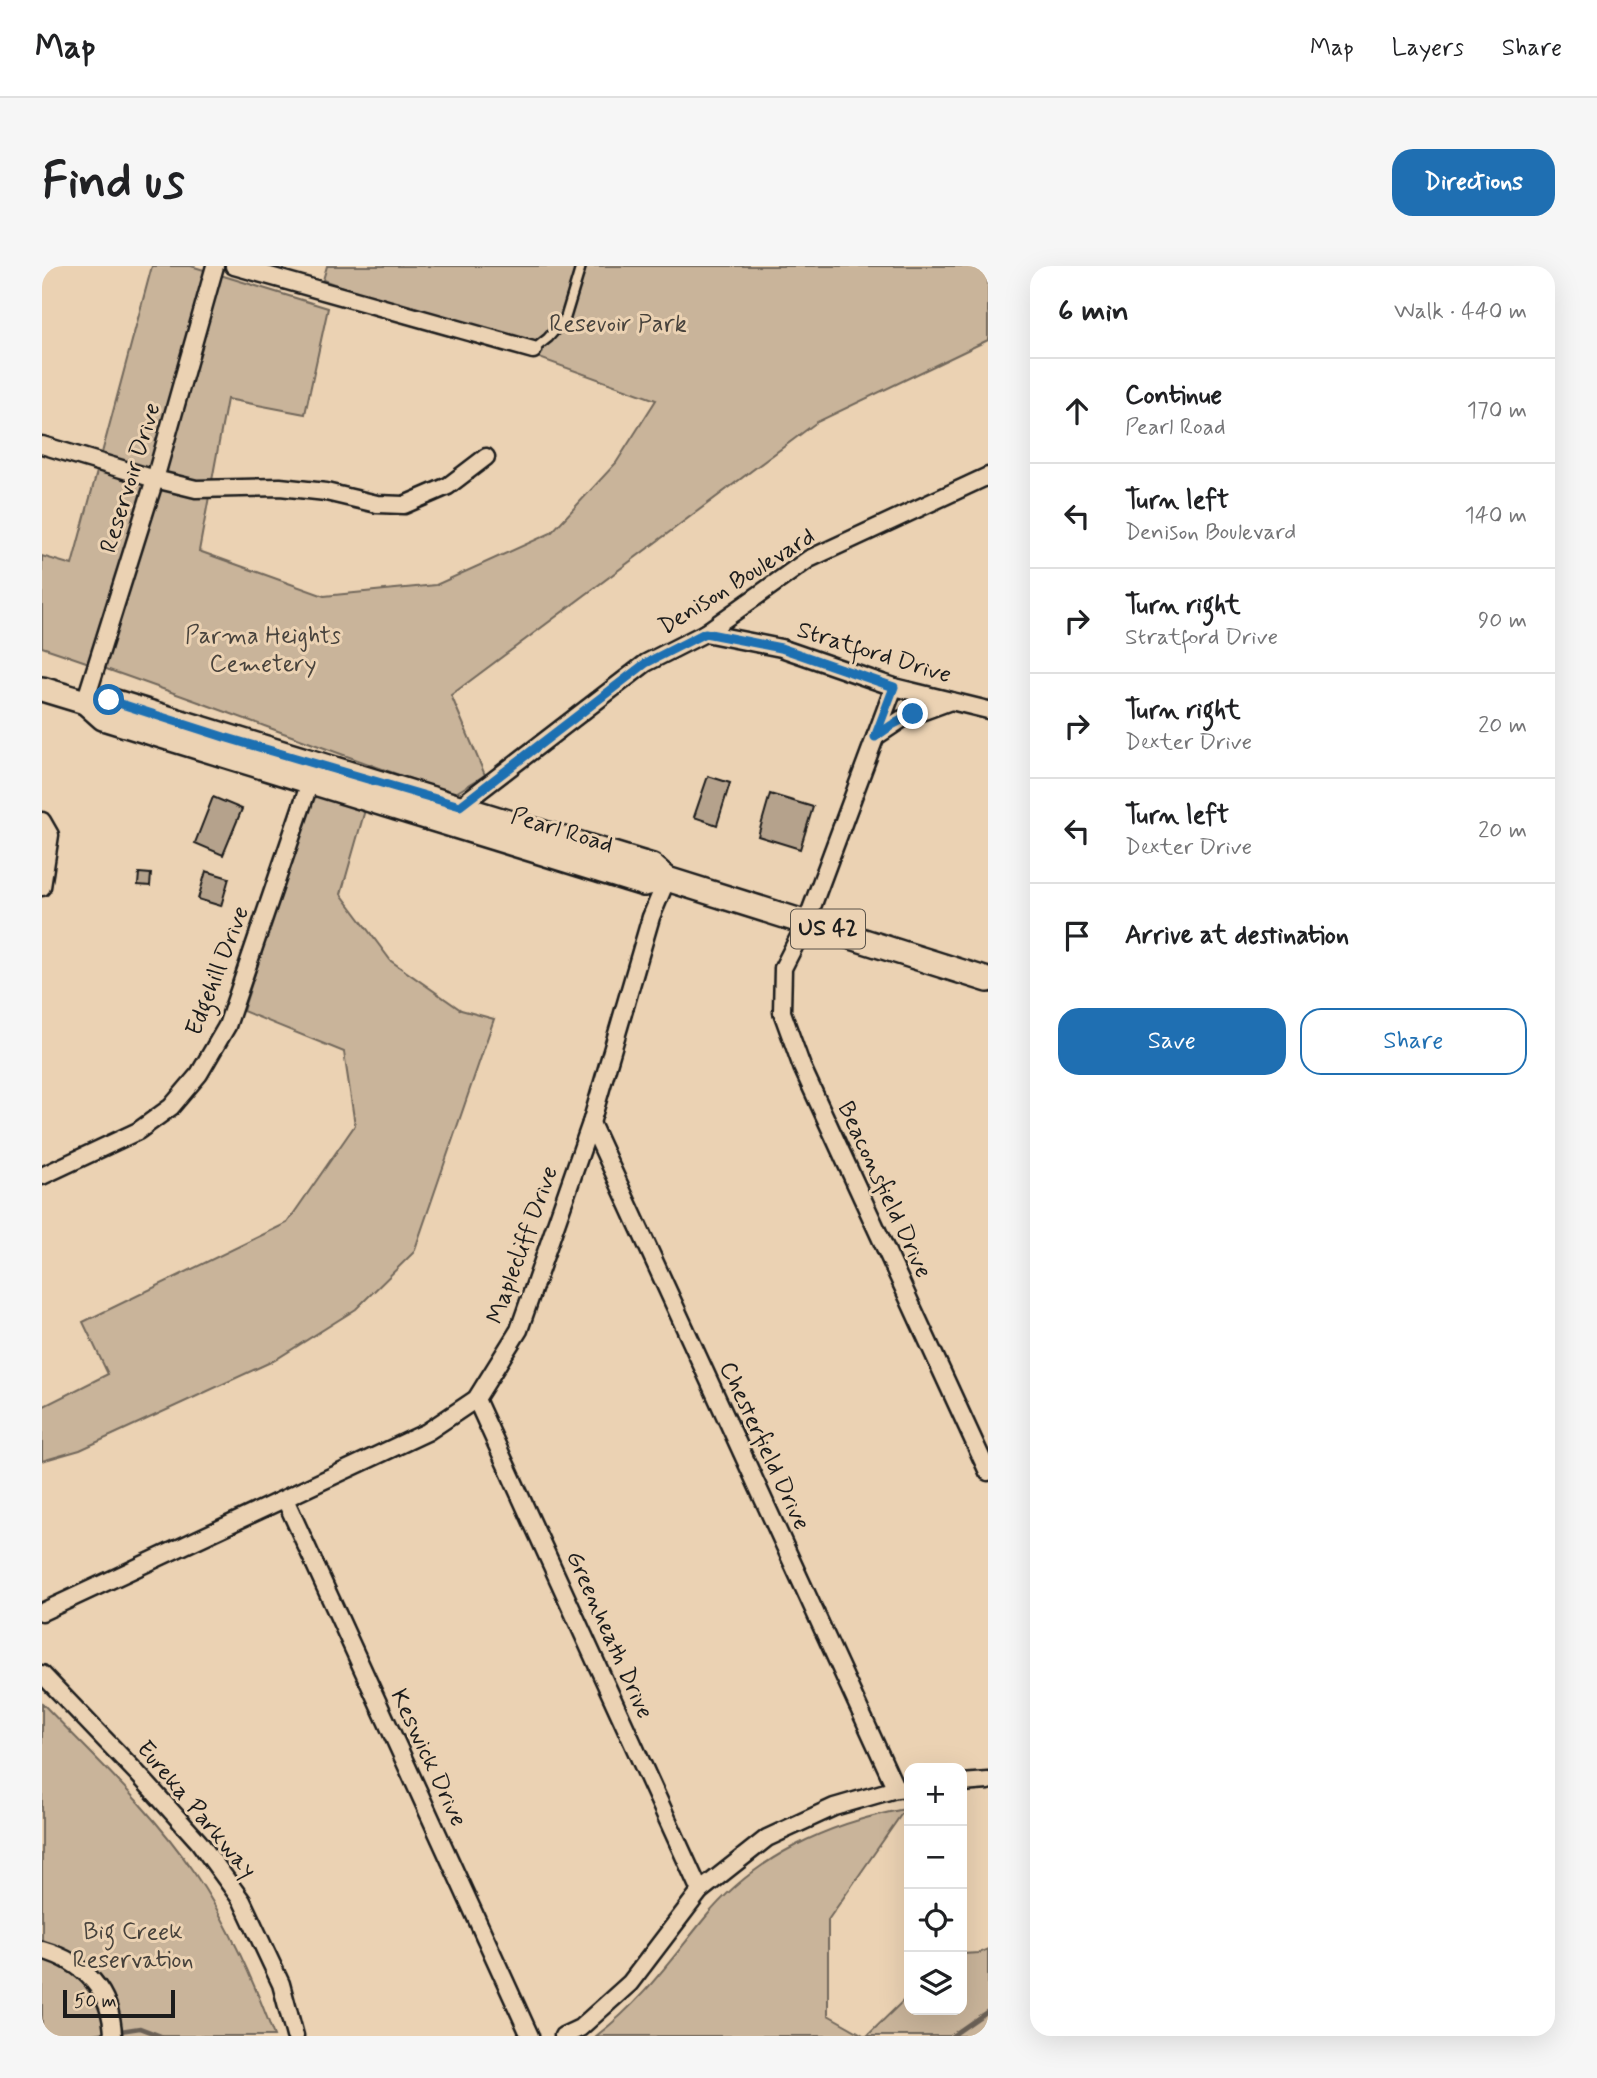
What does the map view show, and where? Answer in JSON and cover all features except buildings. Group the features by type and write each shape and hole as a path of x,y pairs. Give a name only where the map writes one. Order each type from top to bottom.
{"main road":[{"name":"Pearl Road","path":"42,689 85,702 109,700 224,737 460,806 652,866 667,879 988,980"},
{"name":"Pearl Road","path":"85,702 103,718 644,884 667,879"}],"street":[{"name":"Reservoir Drive","path":"85,702 155,480 215,266"},
{"path":"234,266 533,350"},
{"path":"42,445 155,480 196,489 280,487 326,492 377,504 404,505 448,486 486,457"},
{"name":"Denison Boulevard","path":"460,806 646,663 705,633 809,559 988,476"},
{"name":"Stratford Drive","path":"705,633 781,648 894,687 988,710"},
{"name":"Beaconsfield Drive","path":"894,687 806,923 783,968 782,1012 802,1067 988,1472"},
{"path":"875,737 902,719 951,701"},
{"name":"Edgehill Drive","path":"42,1176 138,1131 171,1107 200,1074 227,1026 310,782"},
{"path":"42,821 50,835 42,887"},
{"name":"Maplecliff Drive","path":"42,1612 427,1432 476,1399 519,1329 591,1123 651,917 667,879"},
{"name":"Chesterfield Drive","path":"591,1123 902,1788"},
{"name":"Greenheath Drive","path":"476,1399 700,1891"},
{"name":"Keswick Drive","path":"285,1499 530,2036"},
{"name":"Eureka Parkway","path":"42,1674 199,1842 242,1901 281,1984 295,2036"},
{"path":"967,1783 988,1781"},
{"path":"564,2036 580,2028 630,1983 700,1891 767,1838 834,1807 902,1788"},
{"path":"42,1950 69,1959 82,1969 103,1995 113,2036"}],"lane":[{"path":"533,350 565,319 581,266"}],"green space":[{"path":"152,266 191,266 328,308 305,414 227,399 199,551 324,596 436,585 551,533 616,463 656,400 323,280 327,266 988,266 988,340 817,422 451,695 485,775 454,794 42,647 42,556 72,565"},
{"path":"312,795 365,810 341,894 391,961 461,1010 494,1019 414,1252 356,1309 275,1360 80,1450 42,1461 42,1407 108,1374 83,1322 287,1223 355,1125 344,1052 243,1011"},
{"name":"Big Creek Reservation","path":"42,1703 142,1806 195,1874 219,1912 239,1952 274,2036 42,2036"},
{"path":"904,1809 828,1920 828,2015 865,2036 596,2036 641,1995 704,1919 746,1878 794,1846 848,1823"},
{"path":"988,1949 988,2036 867,2036 904,2000 904,2015 967,2015 967,1954"}],"waterway":[{"path":"952,2036 988,2011"},
{"path":"88,2036 140,2028 161,2036"}],"route":[{"path":"109,700 224,737 460,806 646,663 705,633 781,648 894,687 875,737 913,714"}],"park label":[{"name":"Resevoir Park","path":"618,324"},
{"name":"Parma Heights Cemetery","path":"263,650"}]}
